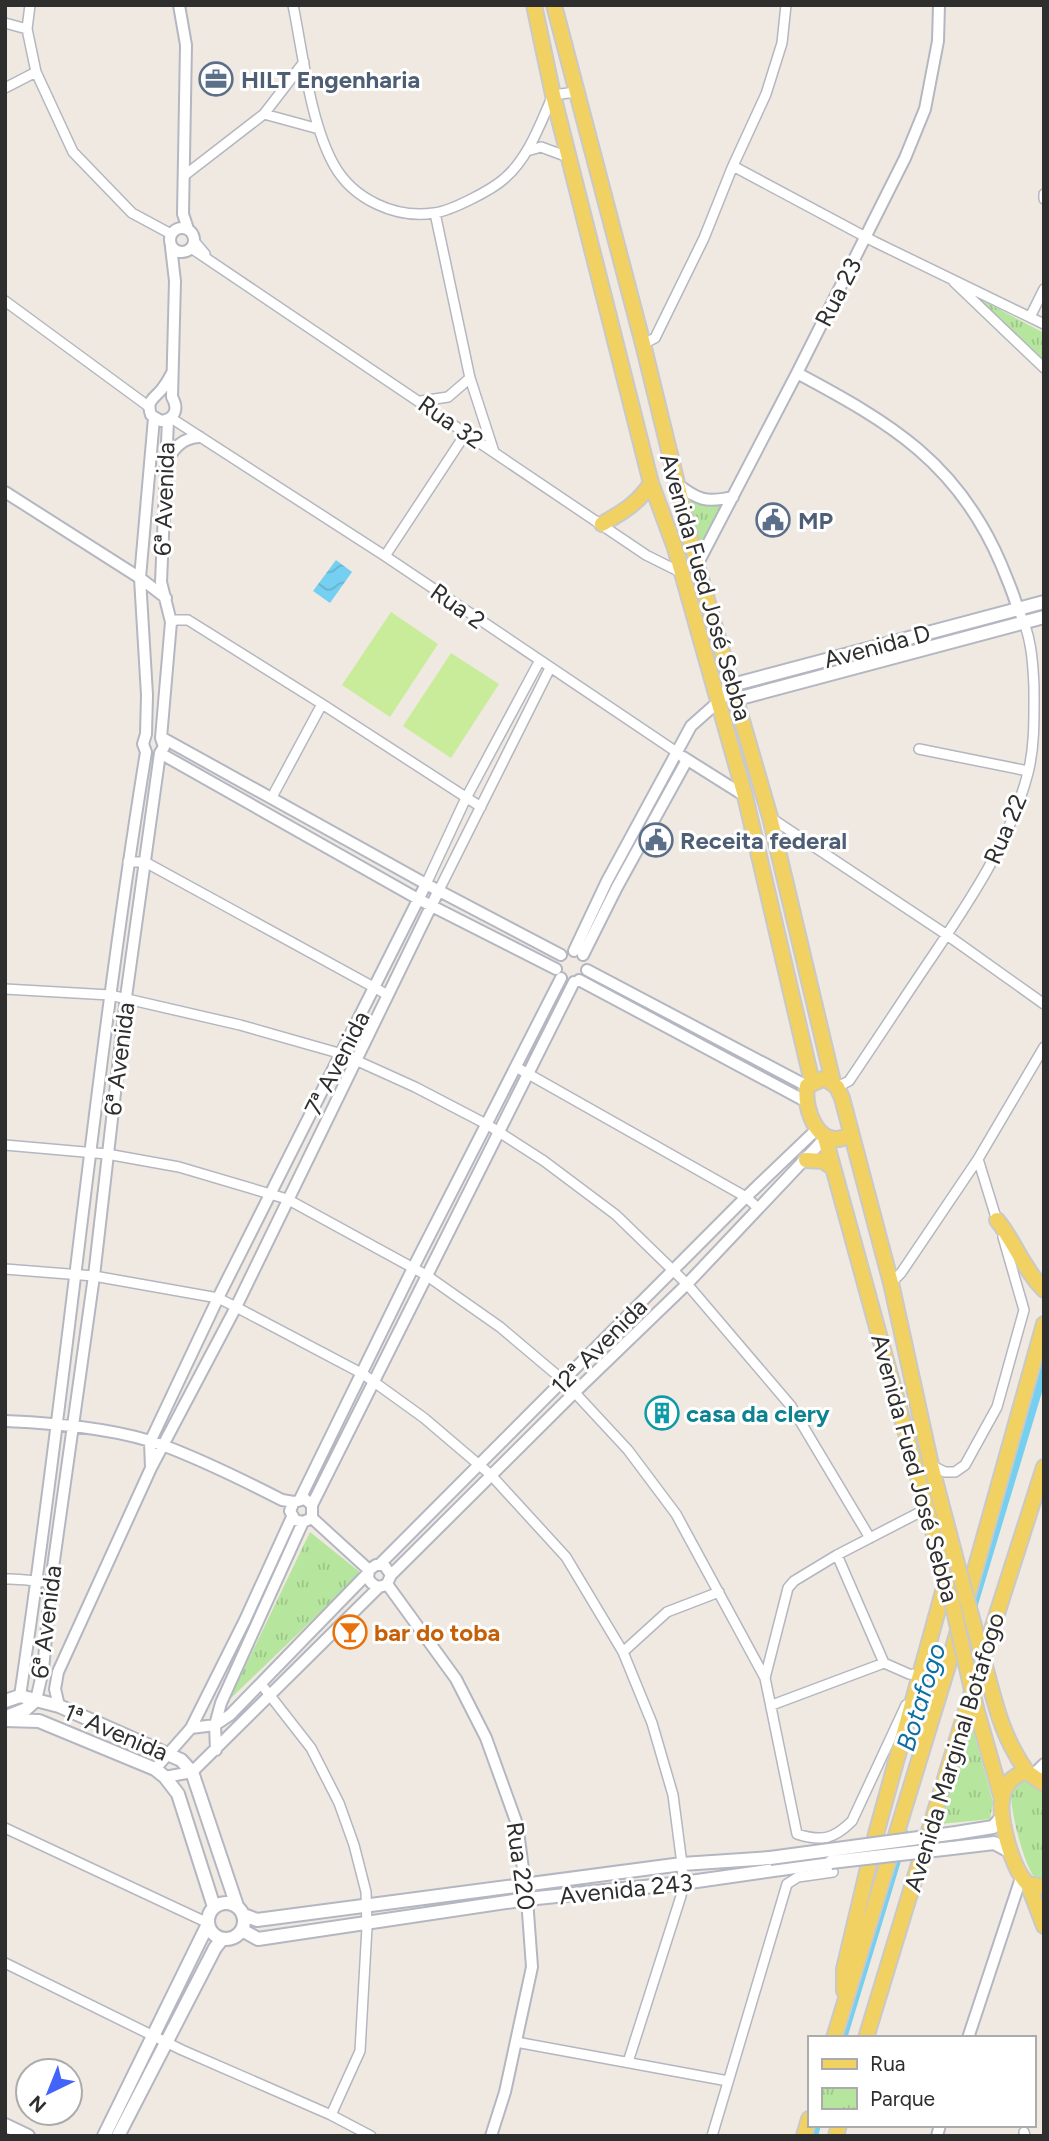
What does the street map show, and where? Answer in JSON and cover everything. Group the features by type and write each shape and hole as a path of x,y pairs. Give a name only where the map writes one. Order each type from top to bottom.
{"main road":[{"name":"Avenida Fued José Sebba","path":"534,5 553,96 651,484 675,548 744,796 809,1084 807,1102 833,1168 951,1597 976,1708 1002,1799 1011,1852 1044,1926"},
{"name":"Avenida Fued José Sebba","path":"554,5 643,344 697,565 770,817 835,1085 891,1283 931,1465 1000,1722 1009,1744 1037,1774"},
{"path":"602,524 638,501 651,484"},
{"path":"675,548 693,545"},
{"path":"680,572 697,565"},
{"name":"Avenida D","path":"734,692 856,651 1044,602"},
{"name":"Avenida D","path":"734,692 861,666 1044,617"},
{"path":"718,702 734,692"},
{"path":"809,1084 825,1078 835,1085"},
{"path":"821,1133 832,1141 842,1139 850,1132"},
{"path":"806,1160 823,1161 833,1168"},
{"path":"997,1220 1034,1280 1044,1290"},
{"name":"Avenida Marginal Botafogo","path":"835,2036 950,1659 1044,1324"},
{"name":"Avenida Marginal Botafogo","path":"867,2036 1044,1467"},
{"path":"926,1509 932,1509 937,1516 955,1556"},
{"path":"844,2006 844,1969 876,1834 946,1581"},
{"path":"5,1701 20,1696"},
{"name":"1ª Avenida","path":"20,1696 60,1706 181,1760 192,1772 240,1910"},
{"path":"5,1718 26,1709 36,1700"},
{"name":"1ª Avenida","path":"5,1718 39,1721 160,1773 178,1794 214,1907"},
{"path":"1002,1799 1009,1781 1015,1776 1037,1774"},
{"name":"Avenida 243","path":"240,1910 257,1920 682,1864 770,1858 993,1827 1003,1815"},
{"name":"Avenida 243","path":"242,1930 258,1939 527,1899 832,1867 994,1843 1011,1852"},
{"path":"1024,1881 1044,1887"},
{"path":"225,1902 240,1910 242,1930 232,1938 222,1939 212,1932 208,1917 214,1907 225,1902"},
{"path":"104,2136 208,1923"},
{"path":"118,2136 222,1939"},
{"path":"5,2125 28,2136"}],"street":[{"path":"30,5 27,29 36,72 73,152 132,213 179,230 190,247"},
{"path":"5,301 148,406 154,418 161,421 170,419 176,412 172,397 175,281 169,240 179,230 183,214 185,174 186,45 179,5"},
{"path":"293,5 319,129 334,164 353,189 381,207 435,213 474,198 505,178 527,150 553,96 576,92"},
{"path":"643,344 655,338 704,237 766,94 782,43 786,5"},
{"name":"Rua 23","path":"697,565 905,158 925,108 938,41 939,5"},
{"path":"5,23 27,29"},
{"path":"185,174 264,114 304,62"},
{"path":"5,88 36,72"},
{"path":"264,114 319,129"},
{"path":"527,150 541,147 568,157"},
{"path":"733,166 865,237 1044,324"},
{"path":"435,213 470,379 494,453"},
{"path":"172,247 179,252 190,247"},
{"path":"175,281 190,247"},
{"name":"Rua 32","path":"190,247 646,555 680,572"},
{"path":"946,275 1044,368"},
{"path":"1030,317 1044,289"},
{"path":"148,406 172,373"},
{"name":"Rua 22","path":"797,373 857,405 912,443 944,472 973,511 993,545 1025,623 1033,668 1035,723 1028,771 1010,827 947,935 849,1081 835,1085"},
{"path":"421,401 448,397 470,379"},
{"path":"159,393 172,397"},
{"name":"6ª Avenida","path":"20,1696 57,1425 89,1151 128,862 146,752 143,739 146,734 147,695 140,578 154,418"},
{"name":"Rua 2","path":"170,419 209,441 385,556 539,662 744,796"},
{"name":"6ª Avenida","path":"36,1700 43,1670 51,1581 94,1276 145,862 160,753 164,747 162,738 172,622 161,582 165,462 170,419"},
{"path":"385,556 466,433"},
{"path":"165,462 176,446 189,438 199,437"},
{"path":"676,483 699,499 711,501 733,497"},
{"path":"5,492 140,578 166,598"},
{"path":"140,578 161,582"},
{"path":"172,622 188,620 481,807"},
{"path":"856,651 861,666"},
{"name":"7ª Avenida","path":"151,1468 150,1442 218,1298 375,988 466,798 539,662"},
{"name":"7ª Avenida","path":"60,1706 55,1689 58,1672 151,1468 236,1307 355,1059 551,668"},
{"path":"718,702 691,726 682,757 607,881 578,953 587,970 809,1084"},
{"path":"272,797 322,704"},
{"path":"146,734 153,732 426,884 561,955 578,953"},
{"path":"919,749 1028,771"},
{"path":"146,752 160,753 418,899 807,1102"},
{"path":"770,817 947,935 1044,1004"},
{"path":"128,862 145,862 388,995"},
{"path":"192,1772 160,1773 168,1754 191,1728 245,1620 292,1506 363,1374 413,1268 516,1068 559,973 561,955"},
{"path":"216,1750 215,1725 221,1703 313,1505 426,1275 576,981 587,970"},
{"path":"5,989 127,997 342,1054 500,1132 616,1215 687,1284 791,1406 870,1538"},
{"path":"891,1283 901,1273 978,1158 1044,1046"},
{"path":"516,1068 746,1197 758,1209"},
{"name":"12ª Avenida","path":"369,1572 480,1465 746,1197 821,1133"},
{"name":"12ª Avenida","path":"192,1772 687,1284 806,1160 821,1133"},
{"path":"5,1145 89,1151 179,1167 287,1199 426,1275 500,1327 564,1381 628,1450 676,1514 719,1592 765,1678 797,1834 812,1839 838,1835 852,1821 920,1675 909,1674 884,1662 837,1555"},
{"path":"931,1465 945,1472 955,1472 965,1465 972,1454 998,1407 1024,1310 978,1158"},
{"path":"5,1269 94,1276 218,1298 236,1307 363,1374 424,1418 491,1475 566,1557 623,1652 652,1723 673,1795 682,1864 683,1883 628,2062"},
{"path":"5,1421 72,1427 164,1446 292,1506 299,1522 308,1520"},
{"path":"292,1506 305,1499 313,1505"},
{"path":"765,1678 789,1588 794,1581 837,1555 926,1509"},
{"path":"308,1520 369,1572 371,1583 386,1582 387,1567 380,1564"},
{"path":"191,1728 215,1725 230,1715 369,1572"},
{"path":"5,1579 51,1581"},
{"name":"Rua 220","path":"386,1582 456,1679 486,1738 517,1824 527,1899 532,1967 505,2092 491,2136"},
{"path":"623,1652 667,1612 719,1592"},
{"path":"772,1704 884,1662"},
{"path":"43,1670 49,1673 58,1672"},
{"path":"261,1684 311,1748 338,1803 354,1845 366,1892 368,1906 360,2051 331,2115"},
{"path":"5,1828 208,1923"},
{"path":"712,2136 787,1884 832,1867"},
{"path":"969,2036 1024,1881"},
{"path":"5,1963 153,2036 331,2115 371,2136"},
{"path":"516,2042 728,2081"}],"green space":[{"path":"978,298 1044,333 1044,366"},
{"path":"684,498 726,506 700,554"},
{"path":"391,612 438,644 390,717 342,685"},
{"path":"451,653 499,684 451,758 403,726"},
{"path":"310,1532 361,1573 229,1700"},
{"path":"968,1711 993,1802 990,1819 931,1825"},
{"path":"1021,1778 1029,1779 1044,1795 1044,1878 1034,1877 1030,1870 1016,1826 1011,1794 1013,1786"}],"water":[{"path":"336,560 352,572 330,603 313,591"}],"waterway":[{"name":"Botafogo","path":"970,1614 1044,1368"},
{"name":"Botafogo","path":"843,2036 904,1834"},
{"name":"Botafogo","path":"813,2136 815,2127"}],"place":[{"name":"HILT Engenharia","path":"216,79"},
{"name":"MP","path":"773,520"},
{"name":"Receita federal","path":"656,840"},
{"name":"casa da clery","path":"662,1413"},
{"name":"bar do toba","path":"350,1632"}]}
